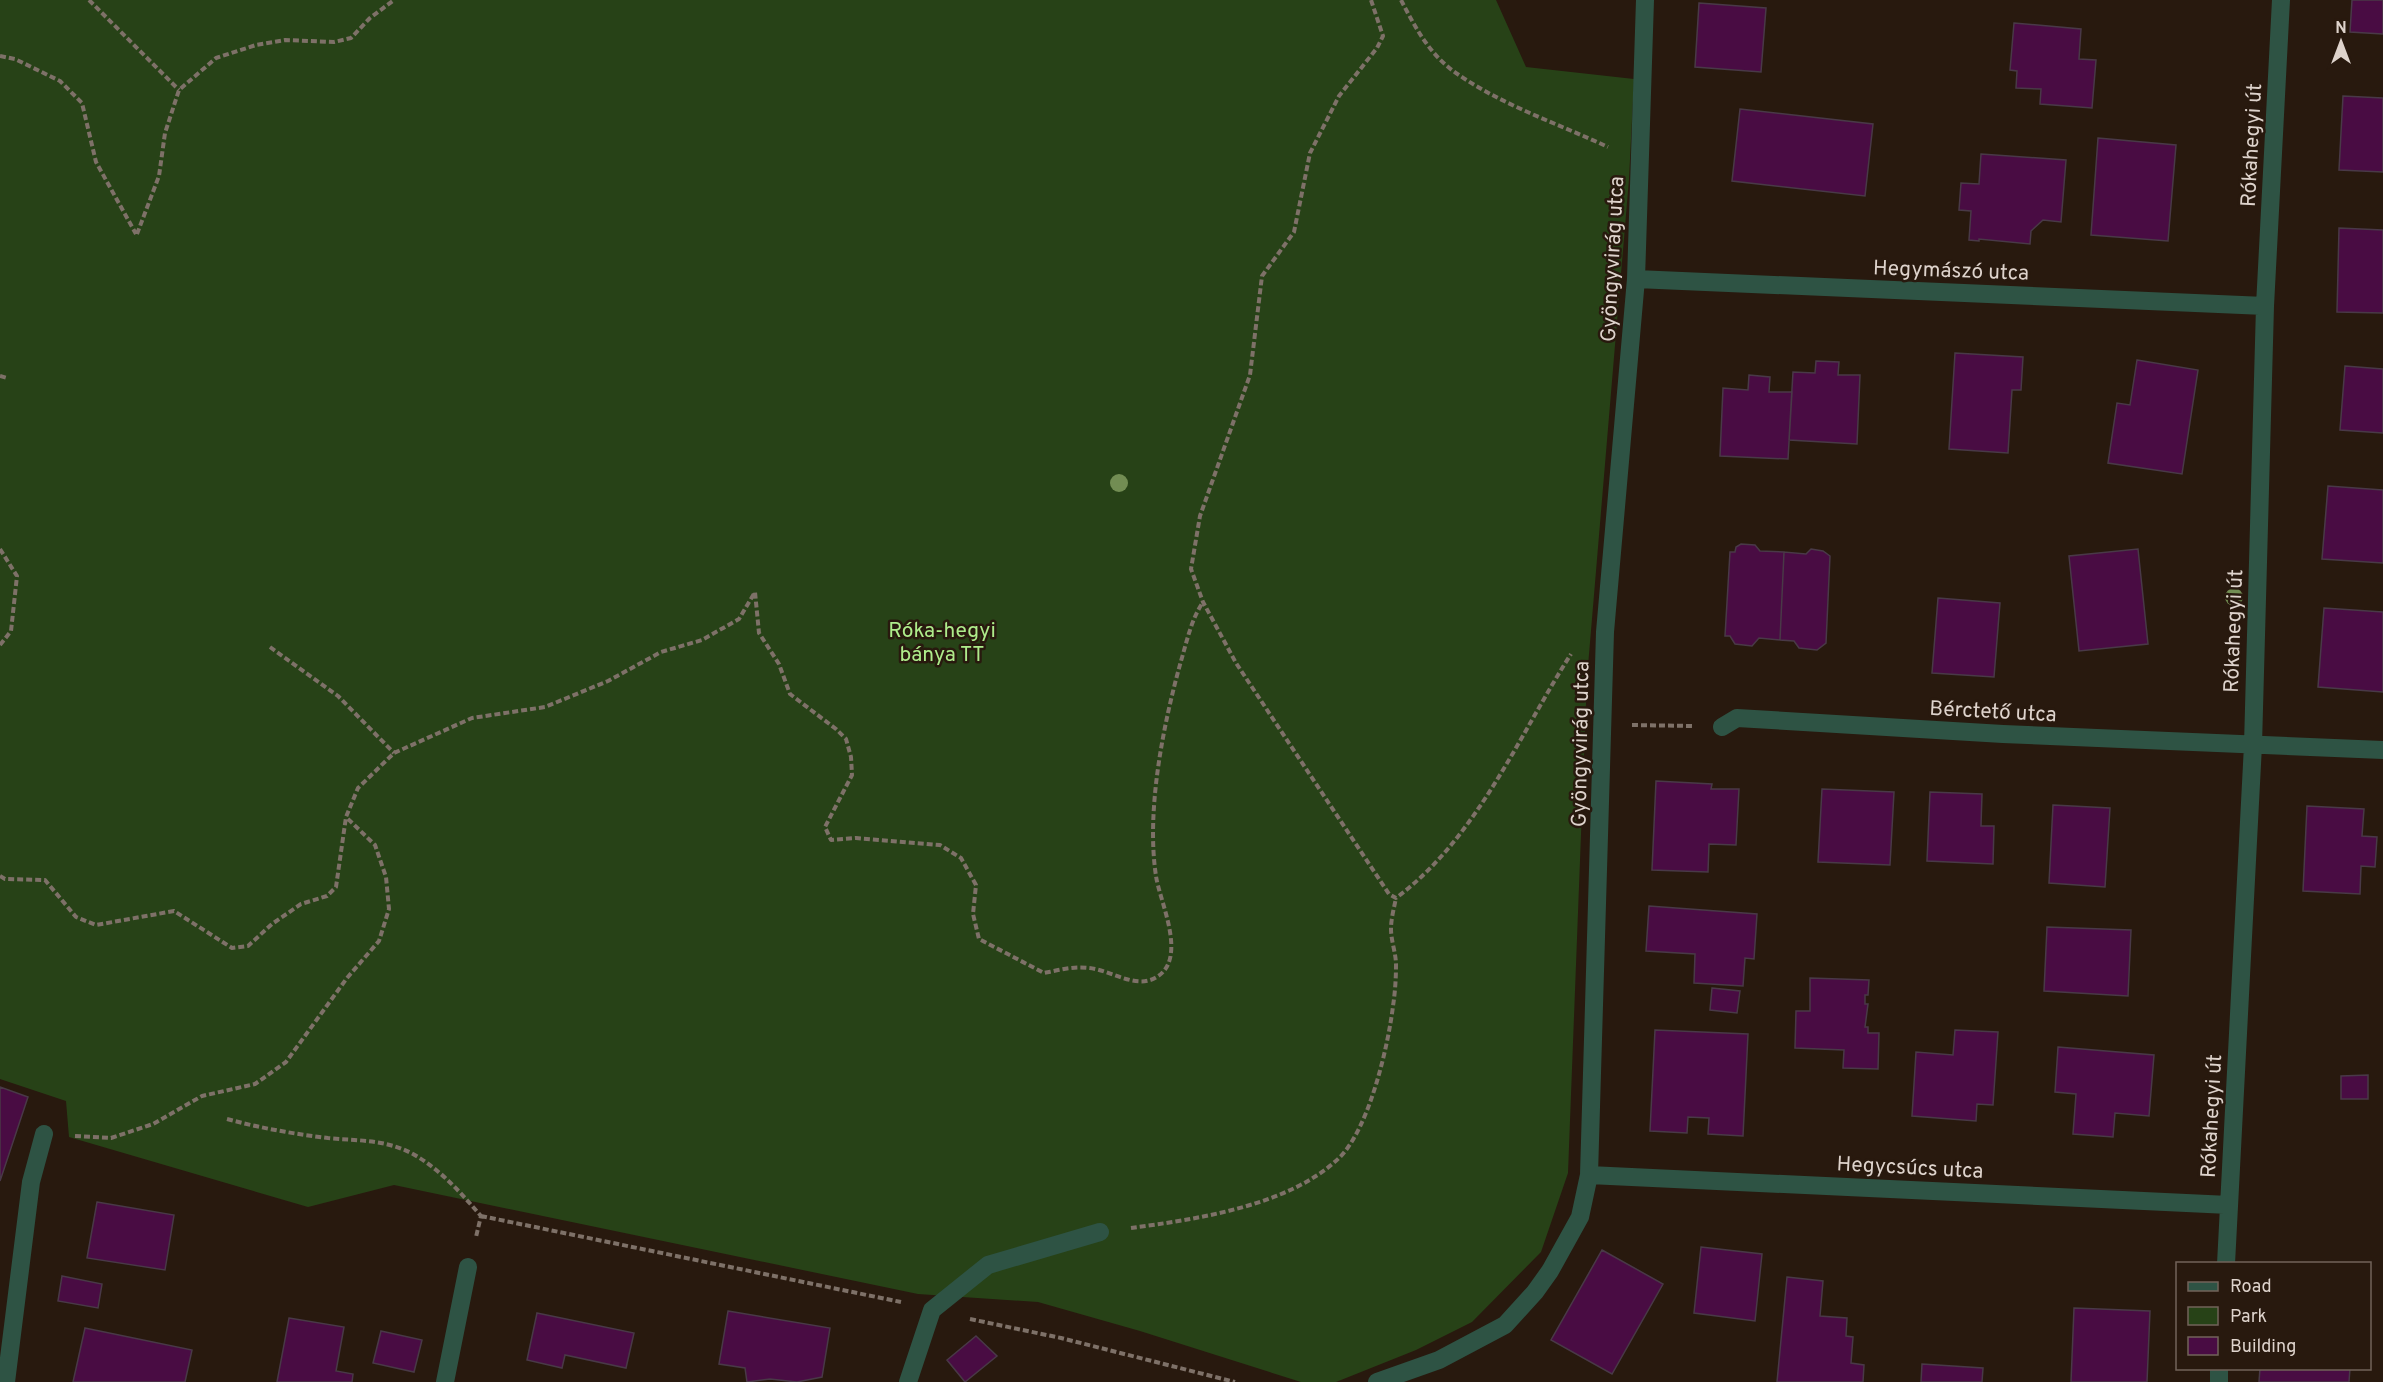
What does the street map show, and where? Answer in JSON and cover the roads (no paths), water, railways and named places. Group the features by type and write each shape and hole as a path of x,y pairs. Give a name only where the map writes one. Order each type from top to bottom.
{"street":[{"name":"Gyöngyvirág utca","path":"1377,1382 1439,1360 1505,1325 1535,1292 1550,1271 1580,1217 1589,1175 1605,632 1636,279 1645,0"},
{"name":"Rókahegyi út","path":"2226,1262 2253,745 2265,306 2281,0"},
{"name":"Hegymászó utca","path":"1636,279 2265,306"},
{"name":"Bérctető utca","path":"1722,727 1737,718 2003,735 2383,750"},
{"path":"6,1382 31,1182 44,1134"},
{"name":"Hegycsúcs utca","path":"1589,1175 2229,1205"},
{"path":"908,1382 932,1310 988,1265 1100,1232"},
{"path":"445,1382 468,1267"}],"park label":[{"name":"Róka-hegyi bánya TT","path":"942,642"}]}
